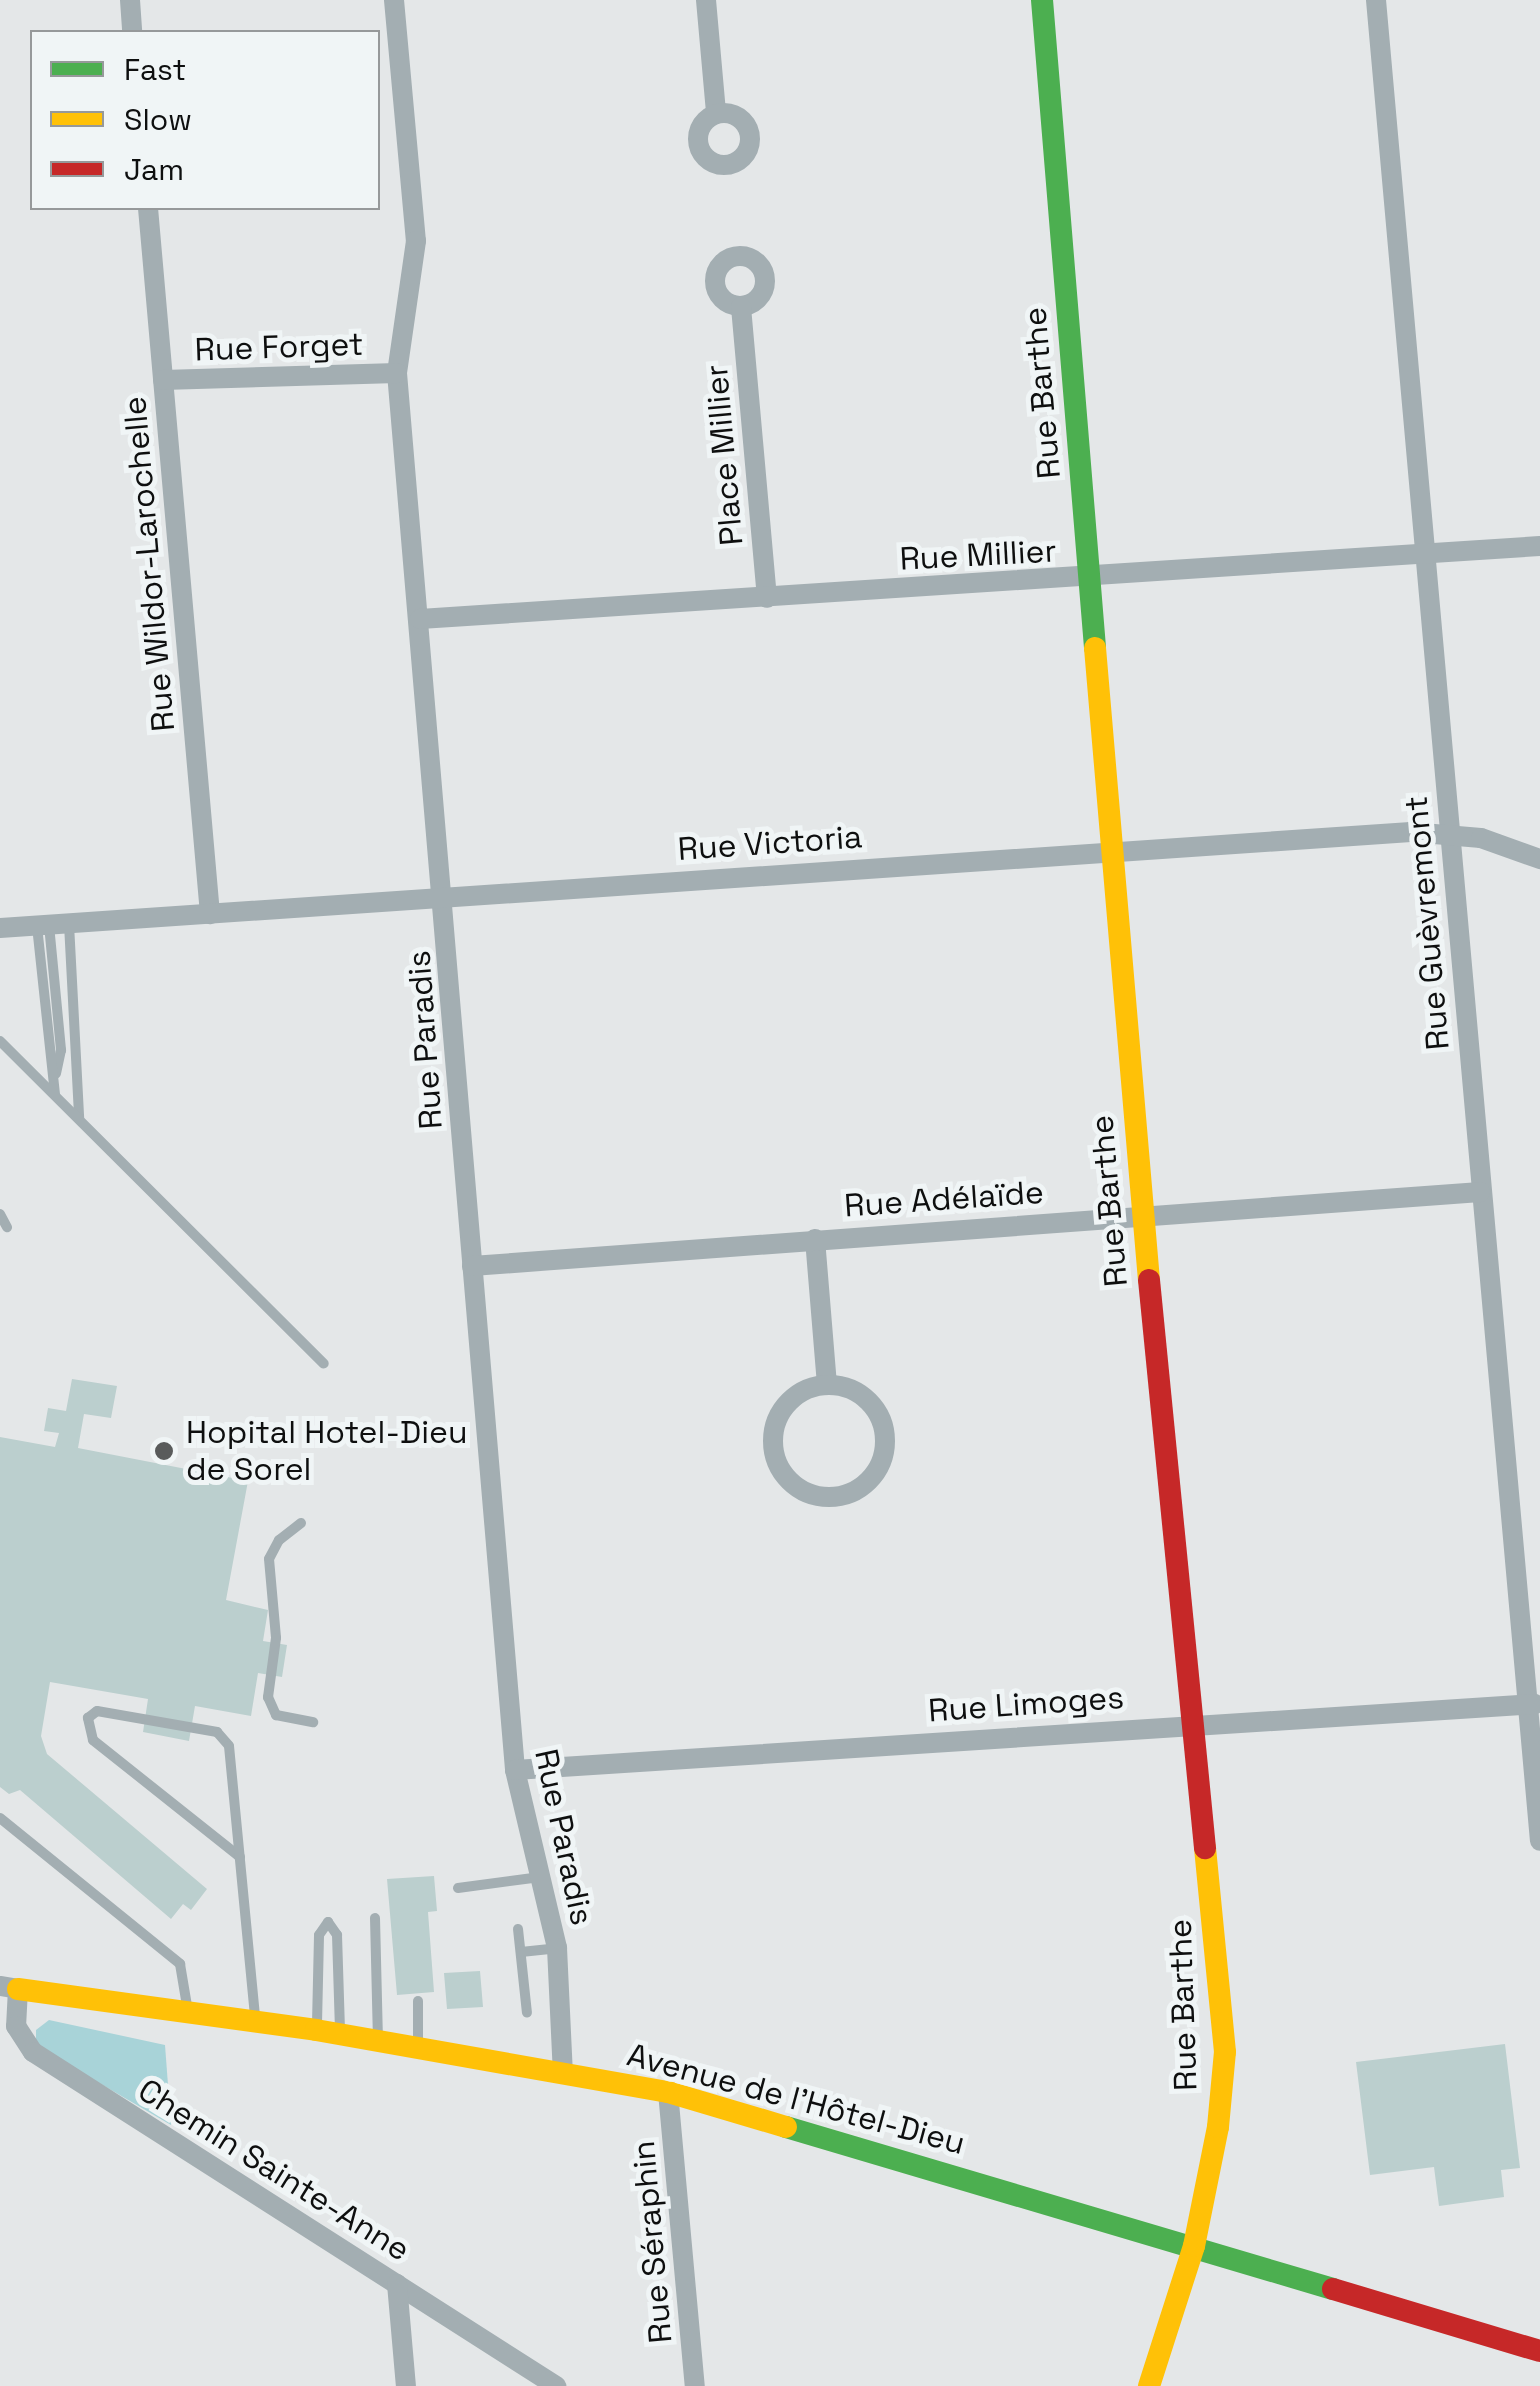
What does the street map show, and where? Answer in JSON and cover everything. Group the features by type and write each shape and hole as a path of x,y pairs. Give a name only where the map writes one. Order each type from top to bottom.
{"street":[{"path":"130,0 132,30"},
{"name":"Rue Paradis","path":"394,0 416,241 397,374 445,896 515,1770 557,1948 563,2073"},
{"path":"706,0 716,113"},
{"name":"Rue Barthe","path":"1042,0 1142,1214 1225,2052 1218,2127 1194,2246 1148,2386"},
{"name":"Rue Guèvremont","path":"1376,0 1480,1192 1533,1703 1540,1840"},
{"name":"Rue Wildor-Larochelle","path":"148,210 210,914"},
{"name":"Place Millier","path":"741,307 766,598"},
{"name":"Rue Forget","path":"163,380 397,374"},
{"name":"Rue Millier","path":"420,619 1090,579 1423,548 1540,546"},
{"name":"Rue Victoria","path":"0,928 1112,850 1449,834 1540,859"},
{"name":"Rue Adélaïde","path":"472,1266 1480,1192"},
{"path":"815,1240 827,1385"},
{"path":"827,1385 862,1396 883,1426 881,1463 856,1490 820,1497 788,1480 773,1447 781,1412 793,1398 827,1385"},
{"name":"Rue Limoges","path":"515,1770 1195,1722 1533,1703"},
{"name":"Avenue de l'Hôtel-Dieu","path":"9,1987 189,2017 316,2030 668,2092 1540,2350"},
{"name":"Chemin Sainte-Anne","path":"9,1987 16,2026 33,2052 556,2386"},
{"name":"Rue Séraphin","path":"668,2092 695,2386"},
{"path":"398,2284 406,2386"}],"lane":[{"path":"52,925 61,1050 55,1095"},
{"path":"52,925 79,1118"},
{"path":"0,1040 324,1364"},
{"path":"0,1214 6,1226"},
{"path":"301,1523 279,1540 268,1559 276,1638 268,1697 276,1715 313,1722"},
{"path":"240,1856 92,1740 88,1718 97,1711 217,1732 229,1746 240,1856 256,2026"},
{"path":"0,1818 180,1964 189,2017"},
{"path":"458,1888 540,1877"},
{"path":"375,1918 378,2041"},
{"path":"316,2030 319,1936 328,1922 337,1935 340,2034"},
{"path":"518,1929 527,2013"},
{"path":"521,1952 557,1948"},
{"path":"418,2001 418,2048"}],"shaded area":[{"path":"49,2020 165,2045 171,2125 36,2046 36,2030"}],"building":[{"path":"72,1379 117,1386 111,1418 84,1414 78,1448 248,1481 226,1600 268,1610 263,1641 287,1645 282,1677 258,1673 251,1716 195,1706 189,1741 143,1732 148,1699 50,1682 41,1736 47,1754 207,1889 191,1910 183,1904 171,1919 20,1790 9,1794 0,1787 0,1437 55,1447 59,1433 44,1431 48,1408 66,1411"},
{"path":"434,1876 437,1911 428,1912 434,1992 397,1995 387,1879"},
{"path":"480,1971 483,2007 447,2009 444,1973"},
{"path":"1505,2044 1520,2168 1501,2170 1504,2197 1439,2206 1434,2167 1370,2175 1356,2062"}],"traffic: fast":[{"path":"1042,0 1095,648"},
{"path":"786,2127 1333,2289"}],"traffic: slow":[{"path":"1095,648 1149,1280"},
{"path":"1149,2386 1194,2246 1218,2127 1225,2052 1205,1848"},
{"path":"18,1989 316,2030 668,2092 786,2127"}],"traffic: jam":[{"path":"1149,1280 1205,1848"},
{"path":"1333,2289 1540,2351"}],"place":[{"name":"Hopital Hotel-Dieu de Sorel","path":"164,1451"}]}
